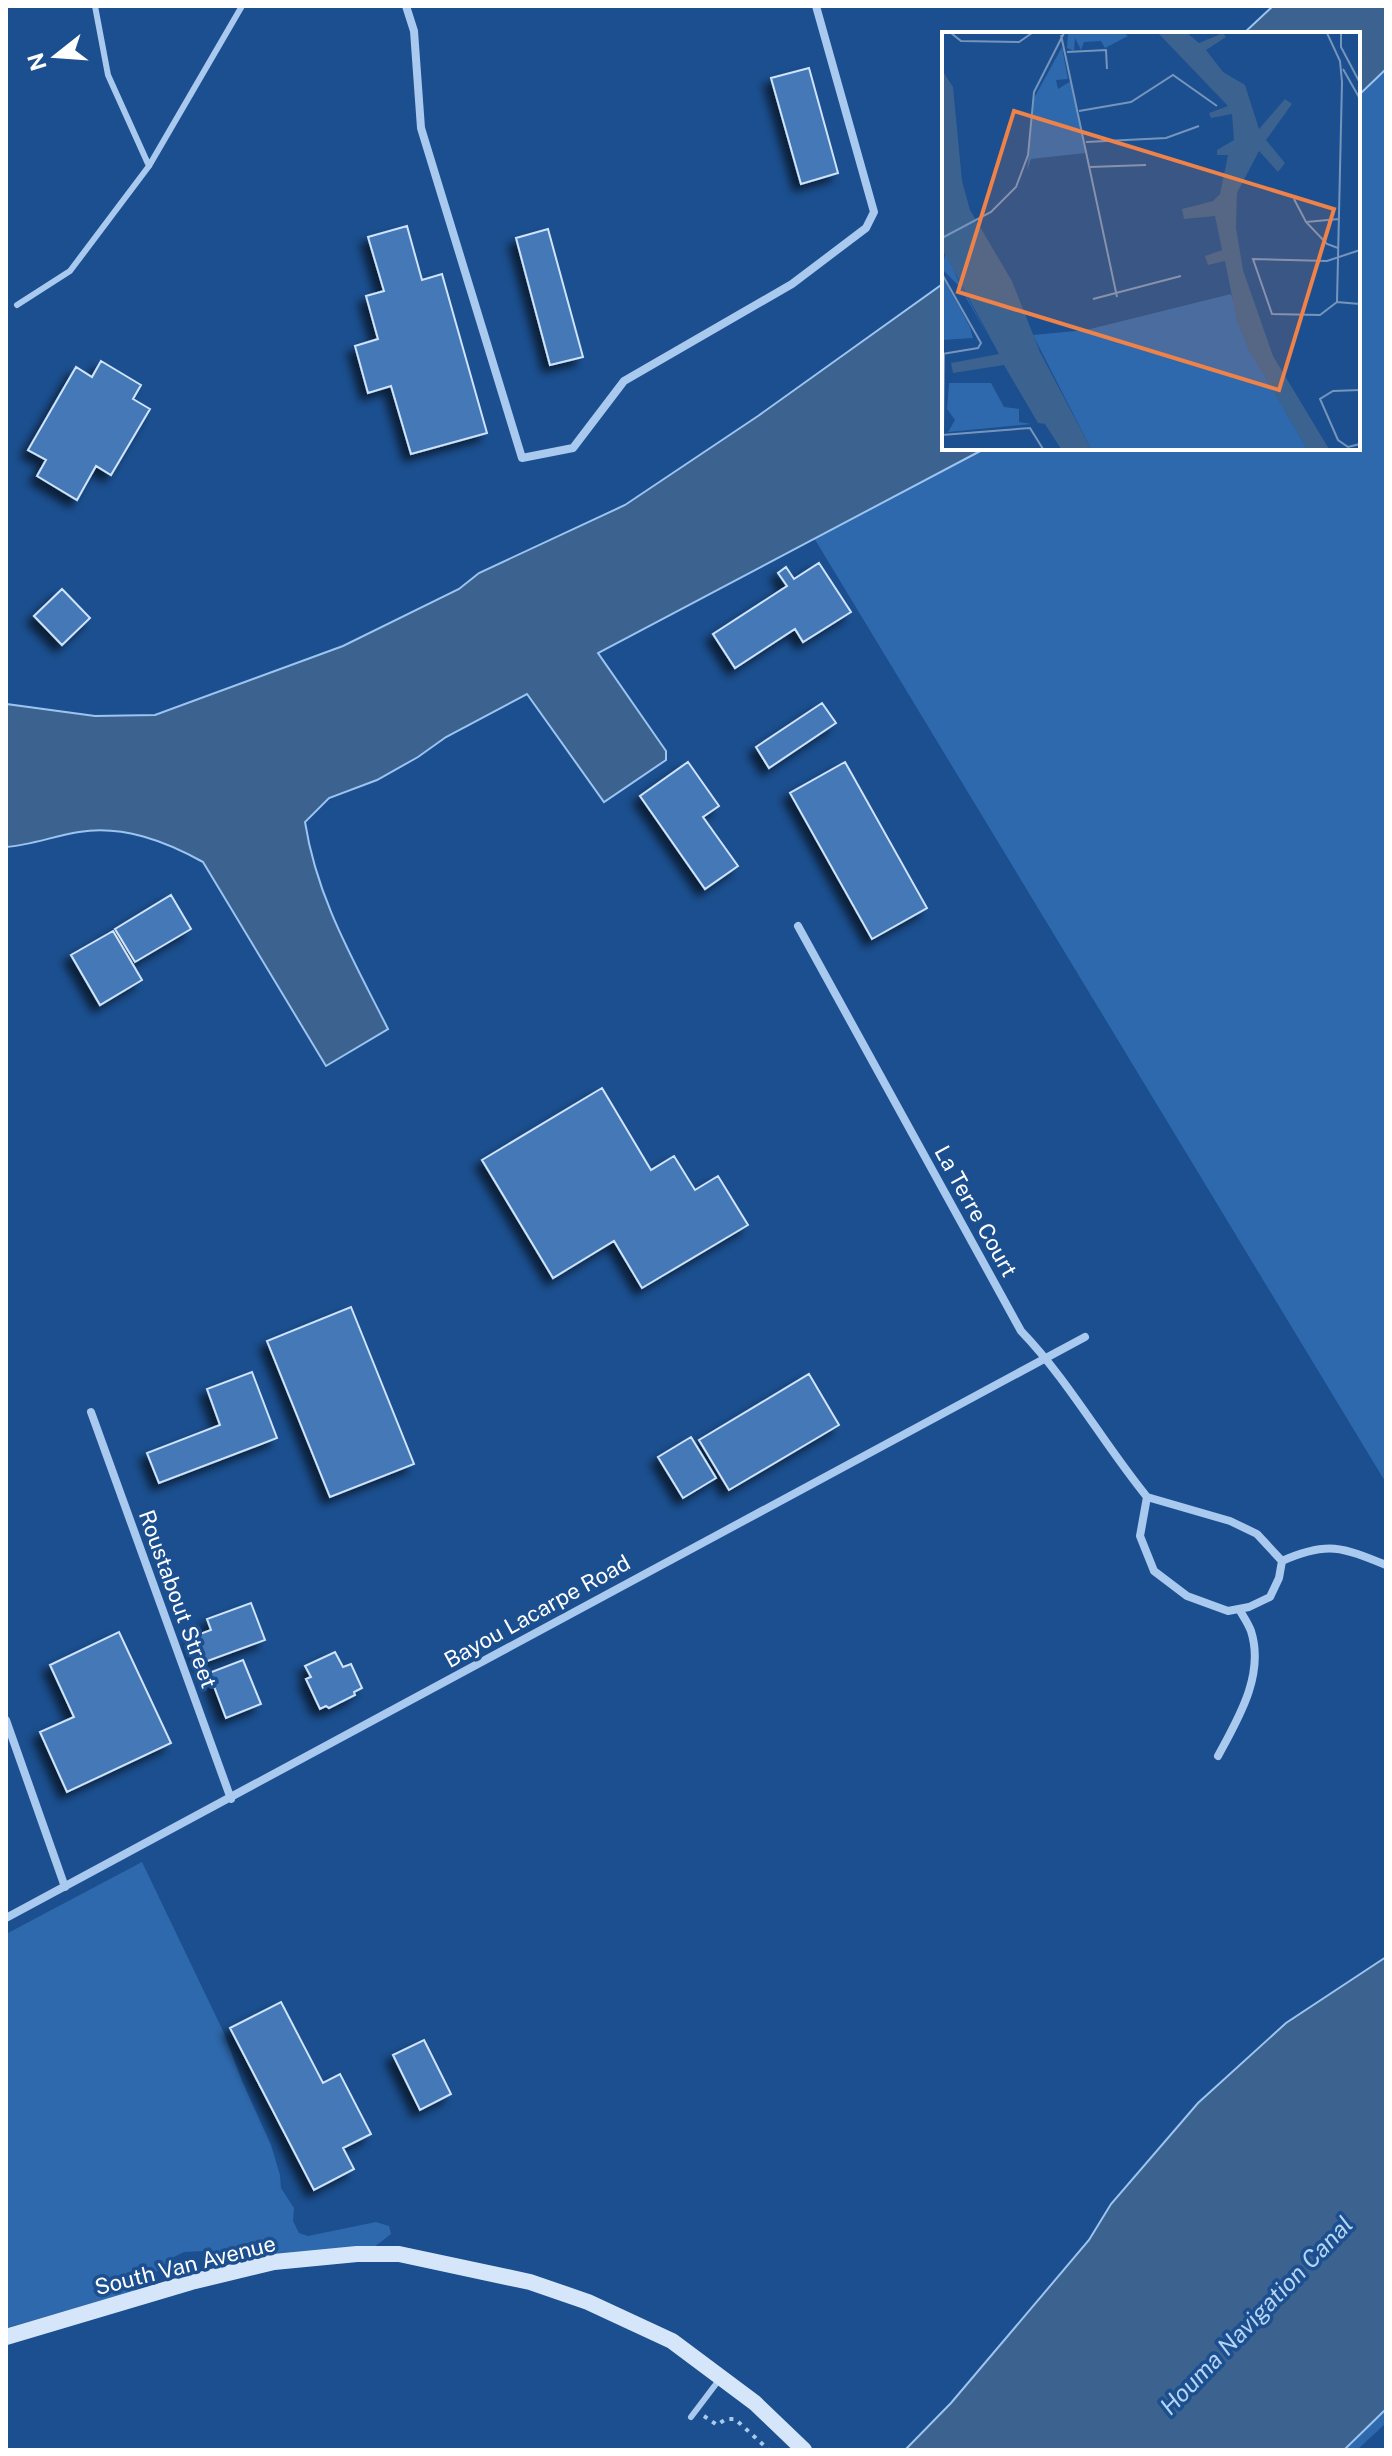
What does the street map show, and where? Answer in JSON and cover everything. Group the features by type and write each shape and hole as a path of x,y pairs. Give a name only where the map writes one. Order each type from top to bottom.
{"main road":[{"name":"South Van Avenue","path":"6,2337 191,2282 274,2262 357,2254 399,2254 530,2282 588,2302 672,2341 755,2403 804,2450"}],"street":[{"path":"406,6 414,31 421,128 522,458 573,448 624,381 792,284 866,228 874,212 816,6"},
{"name":"La Terre Court","path":"798,926 1021,1331 1045,1356 1147,1497"},
{"name":"Bayou Lacarpe Road","path":"6,1918 1085,1337"},
{"name":"Roustabout Street","path":"91,1412 231,1799"},
{"path":"1147,1497 1230,1521 1257,1534 1282,1561 1279,1578 1270,1597 1239,1609 1228,1611 1187,1596 1154,1571 1140,1536 1147,1497"},
{"path":"1282,1561 1309,1549 1345,1548 1386,1565"},
{"path":"1218,1756 1245,1705 1254,1669 1251,1632 1239,1609"},
{"path":"6,1720 65,1887"}],"lane":[{"path":"95,6 108,75 149,166"},
{"path":"17,305 70,271 149,166 242,6"},
{"path":"691,2417 721,2377"}],"path":[{"path":"717,2425 726,2419 735,2419 769,2450"}],"shaded area":[{"path":"1386,69 1386,1483 814,538 982,450 1360,450 1360,94"},
{"path":"142,1862 224,2033 271,2145 281,2188 294,2208 293,2221 299,2233 308,2236 376,2222 389,2226 391,2234 373,2248 244,2258 204,2251 184,2252 132,2292 6,2328 6,1934"},
{"path":"1386,2409 1386,2423 1357,2450 1344,2450"}],"water":[{"path":"1273,6 1386,6 1386,69 1360,94 1360,32 1245,32"},
{"path":"942,284 942,450 982,450 598,653 666,751 666,760 604,802 527,694 446,737 377,780 329,798 305,822 311,850 328,903 388,1029 326,1066 203,862 159,841 112,831 79,832 6,847 6,704 95,716 155,715 343,646 459,589 479,573 625,505 758,416"},
{"name":"Houma Navigation Canal","path":"1386,1957 1386,2409 1344,2450 905,2450 951,2403 1089,2240 1111,2204 1198,2103 1286,2023"}],"building":[{"path":"809,68 838,173 801,184 771,78"},
{"path":"407,226 422,280 442,274 487,433 411,454 391,386 368,393 355,346 378,339 366,296 384,291 368,237"},
{"path":"548,229 583,357 550,365 516,238"},
{"path":"101,361 141,385 133,399 150,409 111,475 96,466 77,500 37,476 46,460 28,450 76,367 92,377"},
{"path":"819,563 851,612 803,642 795,629 735,668 713,634 787,586 778,573 786,567 794,579"},
{"path":"62,589 90,618 62,645 34,616"},
{"path":"822,703 836,723 769,768 756,747"},
{"path":"688,762 719,806 703,817 738,866 705,889 640,796"},
{"path":"845,762 927,908 872,939 790,793"},
{"path":"171,895 191,929 135,962 115,929"},
{"path":"113,931 142,980 100,1005 71,955"},
{"path":"602,1088 651,1170 674,1156 695,1190 718,1176 748,1225 642,1288 614,1241 553,1278 482,1160"},
{"path":"351,1307 414,1464 330,1497 267,1341"},
{"path":"252,1372 277,1438 159,1483 147,1453 220,1425 207,1389"},
{"path":"809,1374 839,1425 729,1490 699,1440"},
{"path":"691,1437 716,1478 683,1498 658,1457"},
{"path":"251,1603 265,1640 202,1663 192,1637 211,1630 207,1619"},
{"path":"119,1632 171,1743 67,1792 40,1732 74,1717 50,1665"},
{"path":"335,1652 343,1667 351,1664 362,1688 329,1708 320,1709 306,1679 311,1677 305,1666"},
{"path":"243,1660 261,1704 226,1718 209,1673"},
{"path":"281,2002 323,2083 340,2074 371,2134 343,2148 354,2169 314,2190 230,2028"},
{"path":"424,2040 451,2094 420,2110 393,2055"}]}
